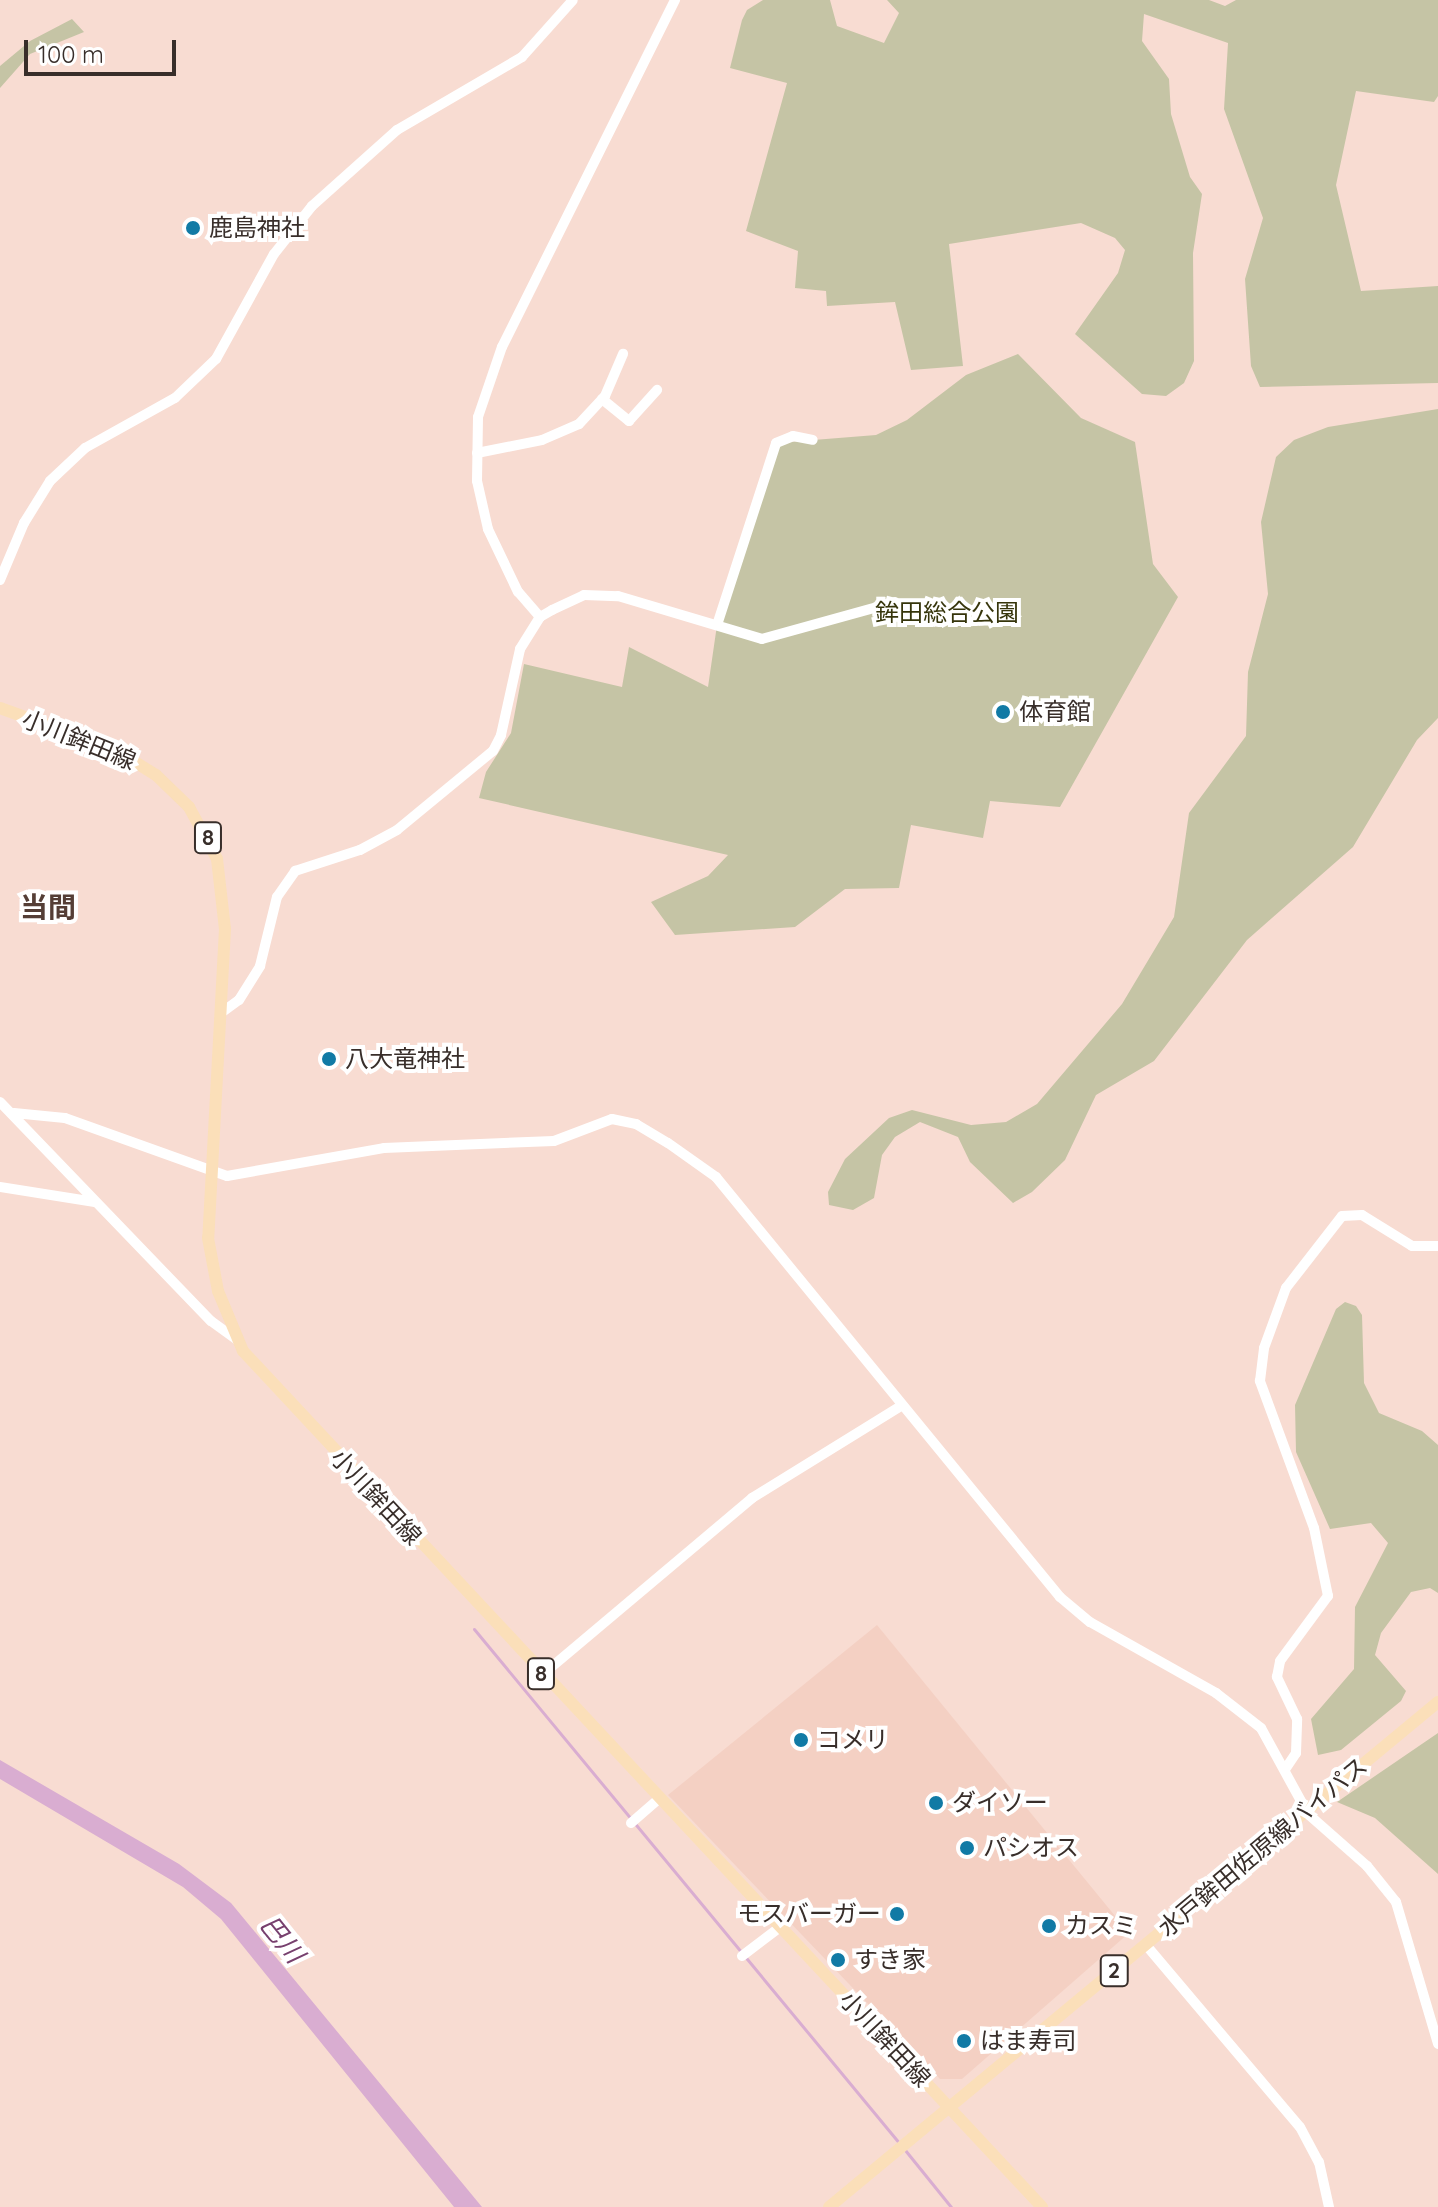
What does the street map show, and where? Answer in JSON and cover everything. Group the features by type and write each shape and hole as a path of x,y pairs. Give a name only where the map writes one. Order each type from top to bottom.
{"main road":[{"name":"小川鉾田線","path":"0,708 126,755 163,780 189,807 211,844 225,891 209,1210 212,1267 237,1340 269,1384 1042,2207"},
{"name":"水戸鉾田佐原線バイパス","path":"829,2207 1438,1702"}],"street":[{"path":"0,580 19,534 50,481 85,448 175,398 216,359 270,260 312,206 397,130 522,57 573,0"},
{"path":"540,617 518,592 494,547 478,493 478,417 492,371 675,0"},
{"path":"477,453 565,433 602,399 623,354"},
{"path":"602,399 629,421 657,390"},
{"path":"717,625 776,443 793,436 813,440"},
{"path":"221,1013 239,1000 260,966 277,897 295,871 360,850 397,830 493,751 501,735 520,649 540,617 584,595 600,594 633,598 762,639 779,637 895,602"},
{"path":"0,1102 14,1113 211,1321 237,1340"},
{"path":"14,1113 65,1118 203,1171 247,1176 384,1148 554,1141 612,1119 636,1124 716,1177 1060,1597 1090,1622 1237,1707 1261,1728 1286,1768 1308,1814 1367,1866 1396,1902 1438,2044"},
{"path":"0,1187 95,1202"},
{"path":"1286,1768 1296,1753 1297,1719 1277,1677 1280,1661 1328,1596 1314,1528 1260,1381 1264,1348 1286,1288 1342,1216 1362,1215 1412,1246 1438,1246"},
{"path":"542,1675 752,1498 901,1406"},
{"path":"633,1821 659,1799"},
{"path":"744,1954 780,1927"},
{"path":"1146,1945 1300,2127 1319,2162 1329,2207"}],"shaded area":[{"path":"877,1625 1129,1933 962,2079 940,2079 668,1795"},
{"path":"0,1760 179,1864 231,1903 482,2207 454,2207 221,1919 183,1887 0,1779"}],"green space":[{"path":"763,0 830,0 837,26 884,43 899,13 887,0 1209,0 1225,6 1236,0 1438,0 1438,96 1434,102 1356,91 1336,185 1361,291 1438,286 1438,383 1260,387 1251,366 1245,279 1263,218 1224,109 1228,43 1144,14 1142,41 1169,79 1171,114 1190,177 1202,194 1193,253 1194,361 1184,383 1166,396 1142,394 1075,334 1118,273 1125,250 1115,238 1081,223 949,244 963,366 911,370 895,302 827,306 826,291 795,288 798,251 746,231 787,83 730,68 742,20 747,10"},
{"path":"72,19 84,32 30,54 0,88 0,66 30,41"},
{"name":"鉾田総合公園","path":"1018,354 1081,418 1135,442 1153,564 1178,597 1060,807 990,801 983,838 911,825 899,888 845,889 795,927 675,935 651,902 708,876 728,855 479,798 486,772 511,733 524,664 622,687 629,647 708,687 717,625 776,443 876,435 907,420 966,375"},
{"path":"1438,409 1438,718 1417,740 1353,847 1247,940 1154,1061 1096,1095 1065,1160 1032,1192 1013,1203 970,1162 958,1137 920,1122 895,1137 882,1155 874,1198 853,1210 829,1205 828,1192 845,1159 889,1118 912,1110 971,1125 1006,1122 1037,1104 1122,1004 1174,917 1189,813 1246,736 1248,672 1268,594 1261,522 1276,457 1294,440 1328,427"},
{"path":"1345,1302 1356,1306 1362,1315 1364,1383 1379,1413 1422,1431 1438,1445 1438,1593 1430,1588 1411,1592 1381,1633 1375,1655 1406,1691 1401,1701 1341,1750 1318,1755 1311,1719 1354,1669 1355,1607 1388,1543 1371,1523 1330,1529 1296,1452 1295,1405 1336,1309"},
{"path":"1438,1733 1438,1874 1375,1818 1337,1802"}],"waterway":[{"path":"474,1629 900,2144"},
{"path":"905,2150 951,2207"}],"place":[{"name":"鹿島神社","path":"193,228"},
{"name":"体育館","path":"1003,712"},
{"name":"八大竜神社","path":"329,1059"},
{"name":"コメリ","path":"801,1740"},
{"name":"ダイソー","path":"936,1803"},
{"name":"パシオス","path":"967,1848"},
{"name":"モスバーガー","path":"897,1914"},
{"name":"カスミ","path":"1049,1926"},
{"name":"すき家","path":"838,1960"},
{"name":"はま寿司","path":"964,2041"}],"district":[{"name":"当間","path":"48,907"}],"water label":[{"name":"巴川","path":"282,1939"}]}
